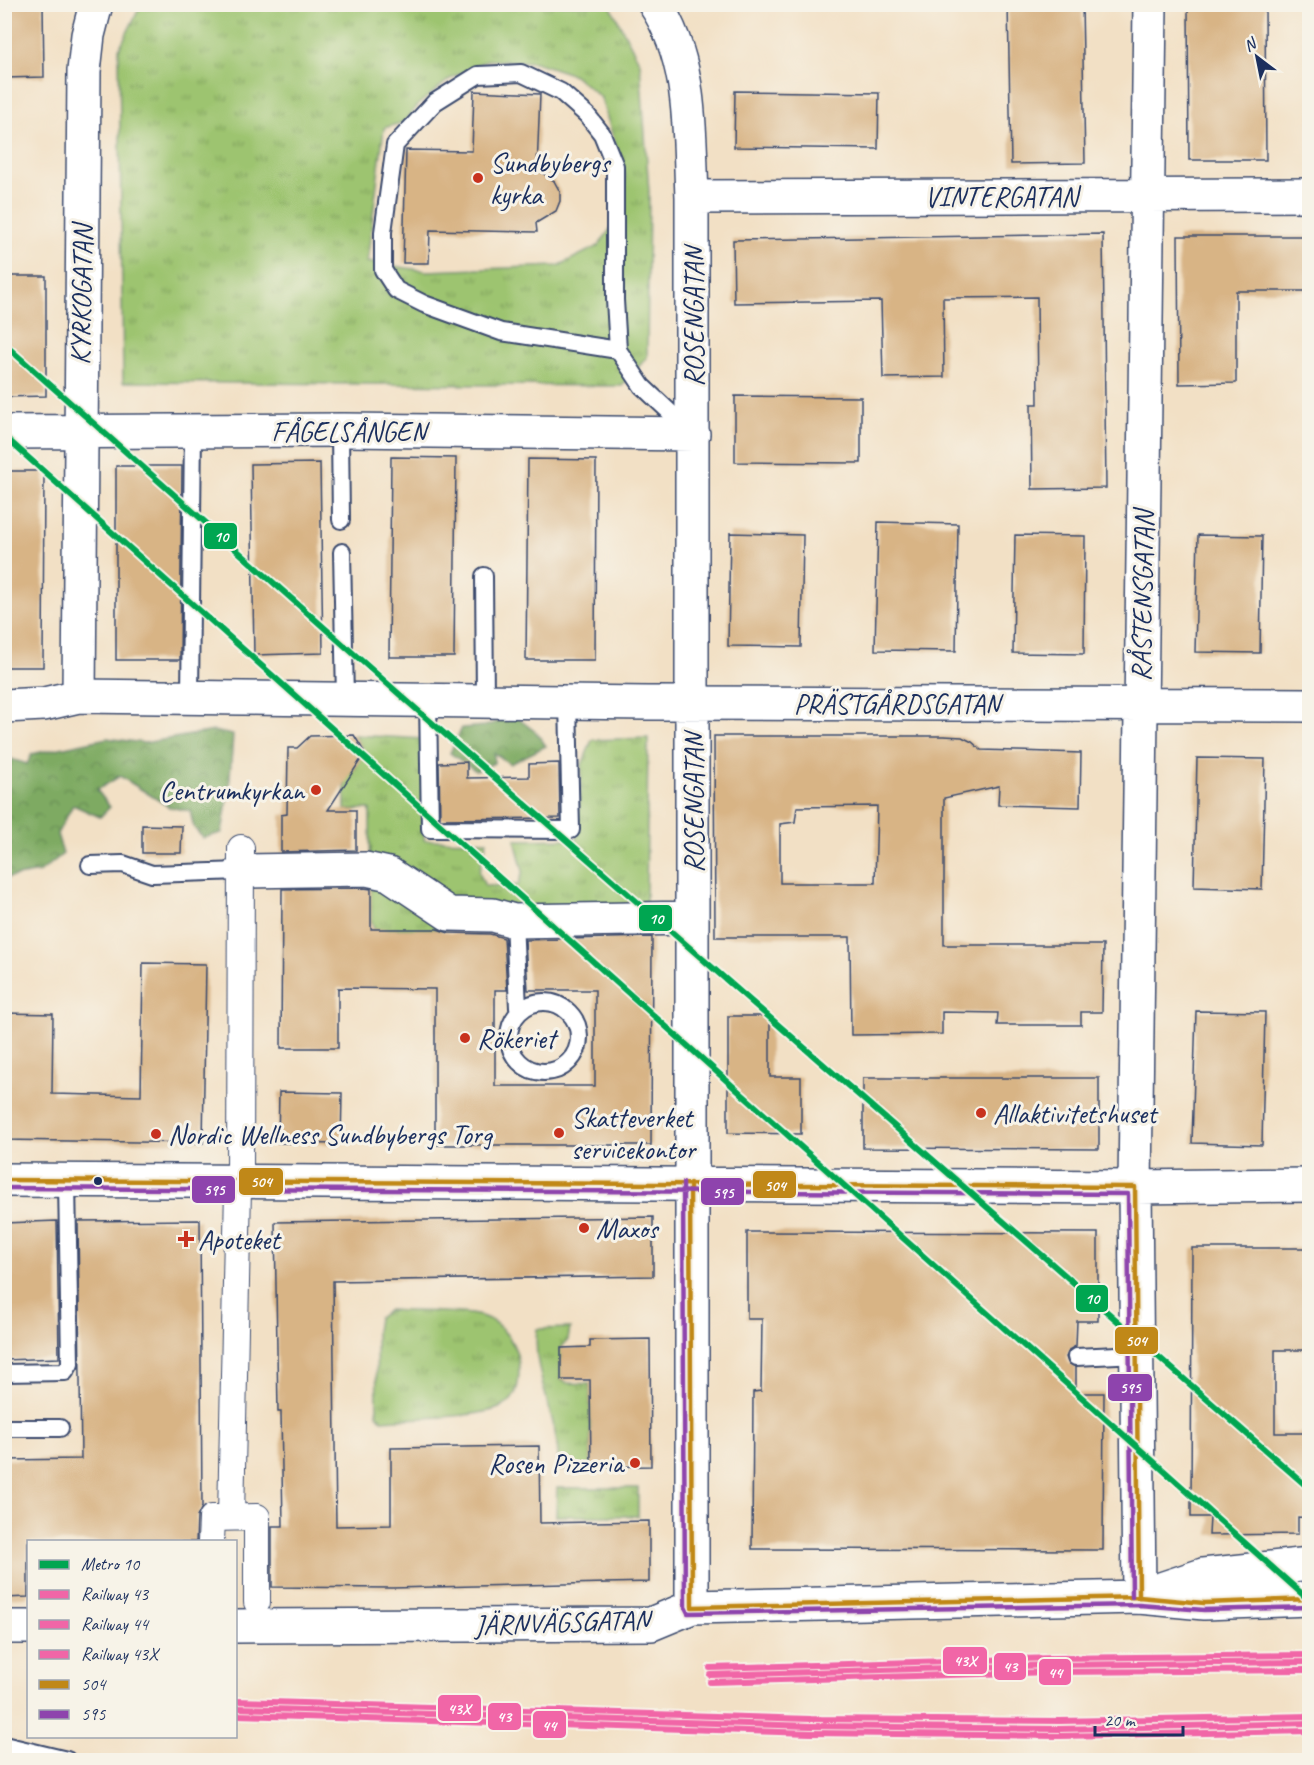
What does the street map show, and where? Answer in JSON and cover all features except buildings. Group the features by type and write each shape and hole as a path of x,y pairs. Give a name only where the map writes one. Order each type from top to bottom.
{"street":[{"name":"KYRKOGATAN","path":"78,696 84,71 88,35 96,4"},
{"name":"ROSENGATAN","path":"655,4 672,35 681,64 687,102 692,198 694,703 690,1183 692,1607"},
{"name":"RÅSTENSGATAN","path":"1139,1597 1135,1187 1150,4"},
{"name":"VINTERGATAN","path":"692,198 1310,195"},
{"name":"FÅGELSÅNGEN","path":"4,432 340,430 693,434"},
{"name":"PRÄSTGÅRDSGATAN","path":"4,706 44,704 78,696 694,703 1310,705"},
{"path":"231,1517 238,1188 240,1181 241,859 366,869 389,874 449,914 492,915 514,921 692,918"},
{"path":"4,1180 1135,1187 1310,1185"},
{"path":"212,1540 212,1518 257,1517 257,1602"},
{"name":"JÄRNVÄGSGATAN","path":"1139,1597 1203,1575 1310,1564"},
{"name":"JÄRNVÄGSGATAN","path":"237,1626 651,1624 692,1607 1139,1597 1204,1603 1310,1599"},
{"path":"4,1627 27,1627"}],"lane":[{"path":"618,350 501,333 424,304 396,290 383,270 383,232 395,145 435,102 478,75 521,73 551,87 561,92 587,115 602,134 615,166 615,300 618,350 642,386 693,434"},
{"path":"340,430 341,520"},
{"path":"190,696 194,431"},
{"path":"342,552 345,699"},
{"path":"484,576 485,700"},
{"path":"428,700 430,829 498,830 571,830 568,702"},
{"path":"90,866 123,864 152,874 241,859"},
{"path":"514,921 520,1011"},
{"path":"538,1002 551,1002 572,1015 577,1024 579,1042 570,1062 554,1071 542,1073 527,1068 518,1061 508,1039 510,1028 520,1011 538,1002"},
{"path":"4,1373 65,1372 70,1364 67,1181"},
{"path":"1076,1357 1138,1354"},
{"path":"4,1428 60,1428"},
{"path":"4,1745 67,1761"}],"green space":[{"path":"141,5 610,5 640,63 649,192 647,357 622,386 123,382 119,49","holes":["487,60 535,62 574,75 601,98 625,175 623,212 598,246 558,266 427,271 367,262 384,128 404,122 420,103 450,79"]},
{"path":"515,716 537,733 546,746 510,764 494,753 494,763 476,771 450,753 462,728 485,726"},
{"path":"214,731 233,735 229,790 222,833 203,838 194,828 190,811 169,807 120,776 97,790 110,807 100,817 73,805 57,834 63,854 40,872 5,878 5,757 27,764 32,754 107,738 144,743"},
{"path":"354,735 424,739 424,840 487,841 479,872 485,886 518,885 523,871 515,840 577,839 582,765 592,740 648,738 646,905 495,929 374,929 371,919 370,809 345,810 345,770 355,769 365,753"},
{"path":"389,1310 472,1314 489,1319 508,1336 516,1351 519,1368 518,1384 513,1398 505,1405 481,1413 382,1420 377,1414 376,1331 378,1318"},
{"path":"570,1328 568,1340 561,1348 561,1380 568,1383 590,1384 591,1467 587,1471 558,1470 555,1433 538,1364 537,1329"},
{"path":"557,1488 638,1488 638,1516 556,1516"}],"metro line":[{"name":"10","path":"4,344 407,701 1310,1489"},
{"name":"10","path":"4,436 1310,1601"}],"rail line":[{"name":"43X","path":"710,1668 1055,1658 1310,1655"},
{"name":"43","path":"710,1675 1055,1665 1310,1662"},
{"name":"44","path":"710,1682 1055,1672 1310,1670"},
{"name":"43X","path":"237,1701 811,1719 1060,1721 1310,1716"},
{"name":"43","path":"237,1708 811,1726 1060,1729 1310,1723"},
{"name":"44","path":"237,1715 811,1733 1060,1736 1310,1731"}],"transit line":[{"name":"504","path":"4,1180 1135,1187 1139,1597"},
{"name":"595","path":"683,1183 685,1607 688,1613 1139,1605 1204,1610 1310,1607"},
{"name":"504","path":"690,1183 692,1607 1139,1597 1204,1603 1310,1599"},
{"name":"595","path":"4,1188 1128,1194 1132,1597"}],"place":[{"name":"Sundbybergs kyrka","path":"478,178"},
{"name":"Centrumkyrkan","path":"316,790"},
{"name":"Rökeriet","path":"465,1038"},
{"name":"Allaktivitetshuset","path":"981,1113"},
{"name":"Skatteverket servicekontor","path":"559,1133"},
{"name":"Nordic Wellness Sundbybergs Torg","path":"156,1134"},
{"name":"Maxos","path":"584,1228"},
{"name":"Apoteket","path":"186,1239"},
{"name":"Rosen Pizzeria","path":"635,1463"}]}
